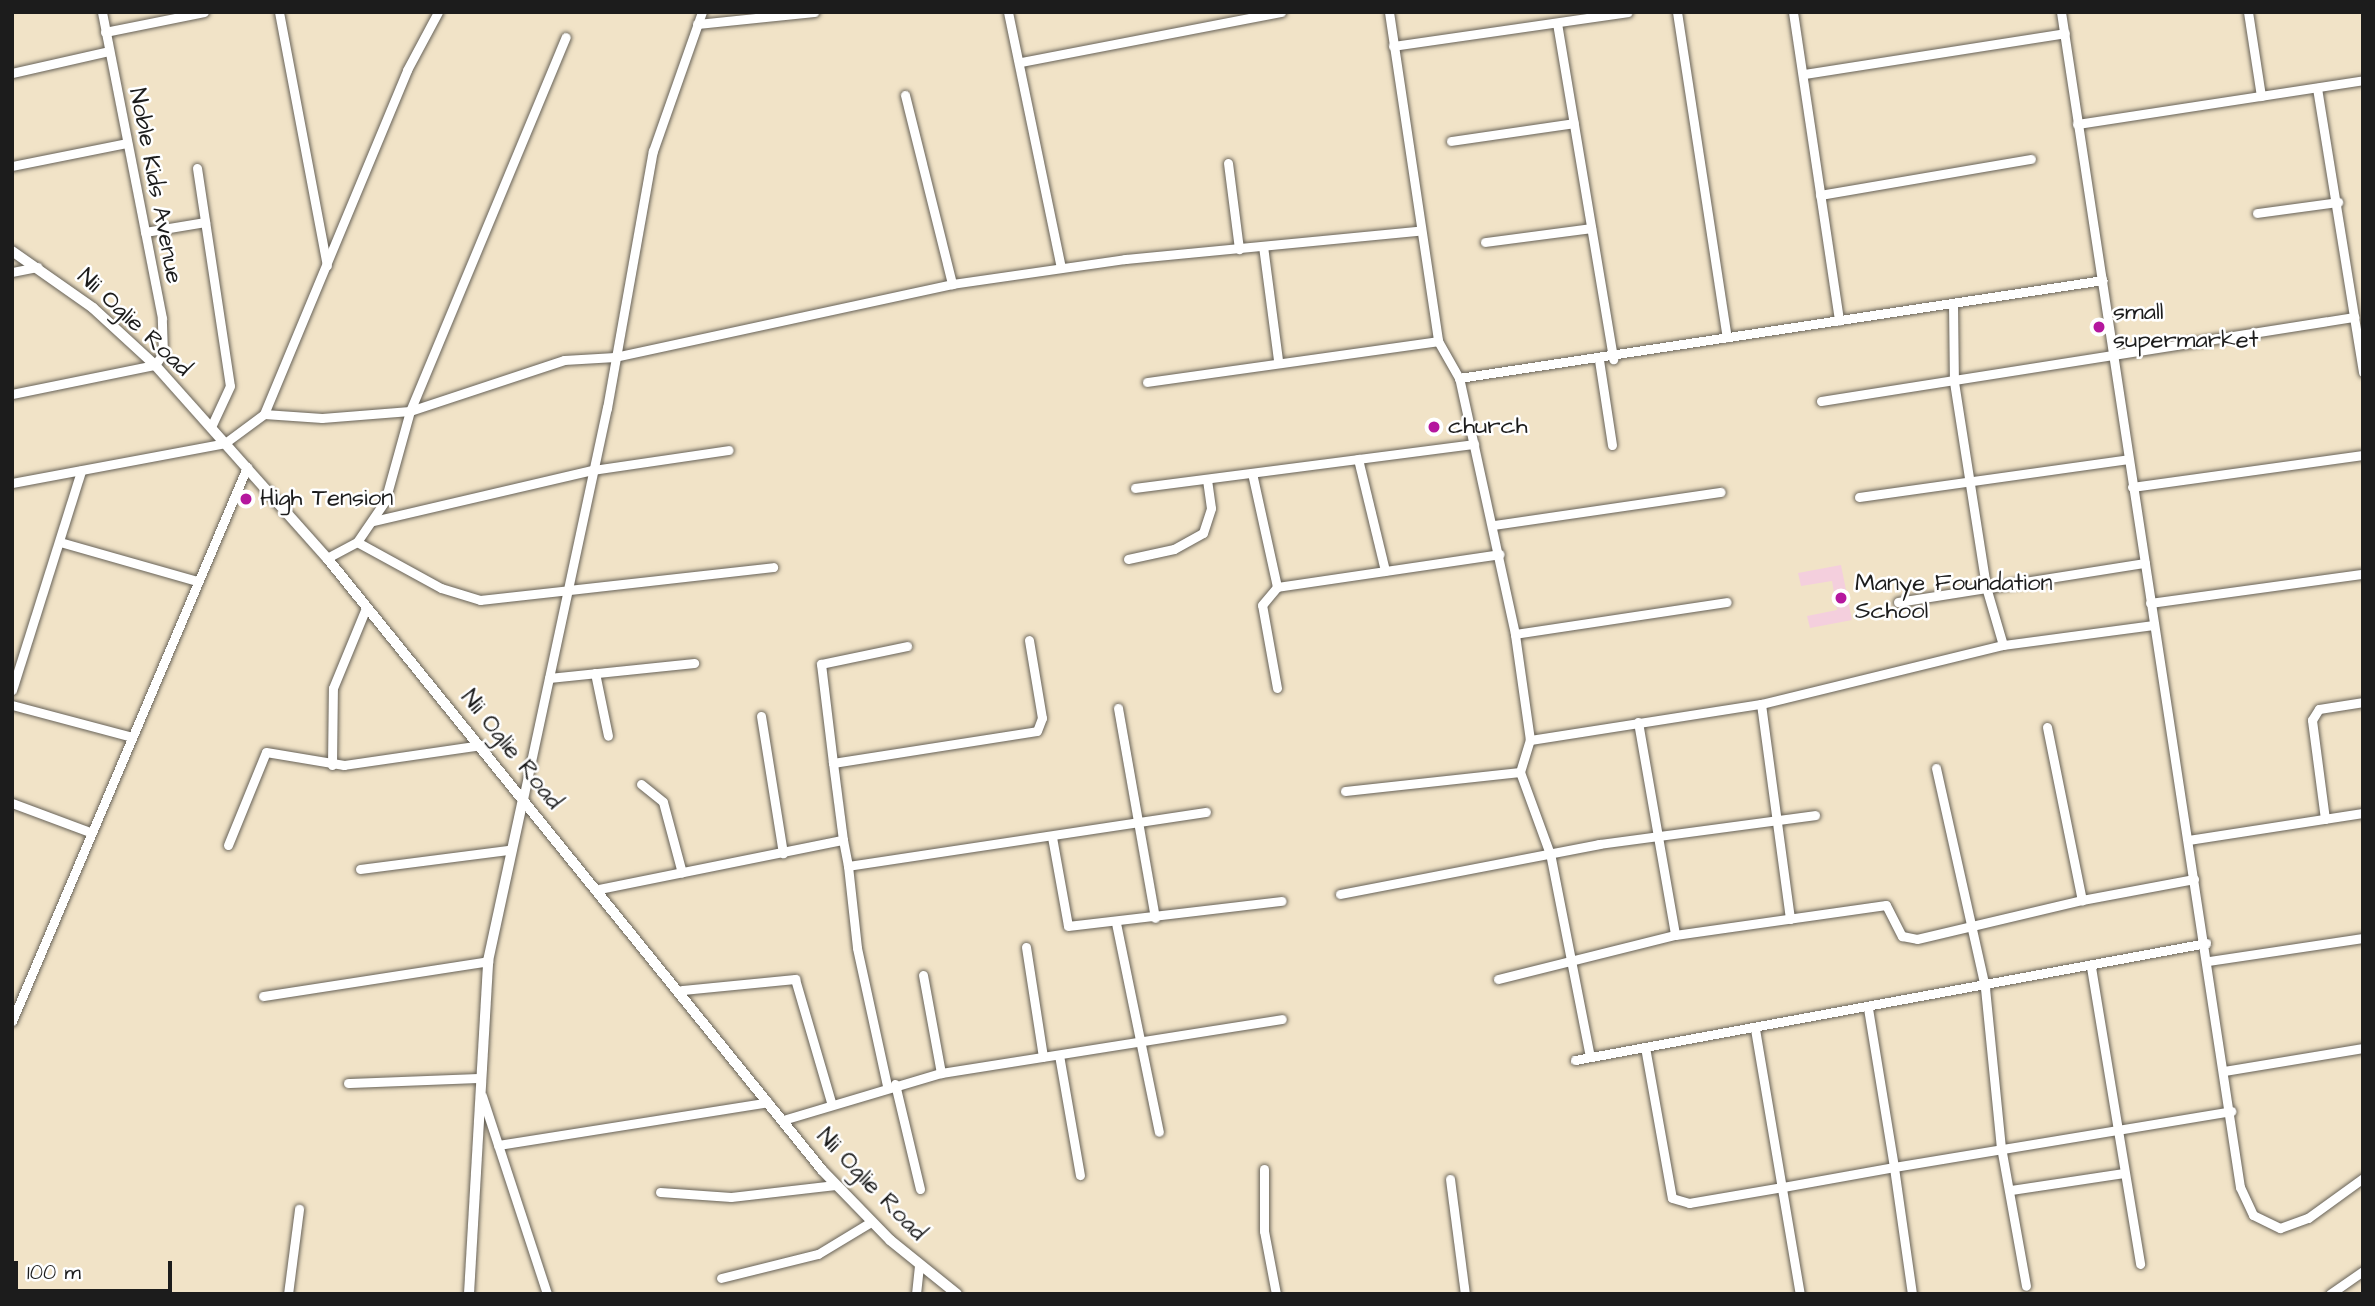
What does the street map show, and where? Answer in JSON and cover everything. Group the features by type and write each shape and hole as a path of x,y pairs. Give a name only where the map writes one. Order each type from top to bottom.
{"street":[{"name":"Noble Kids Avenue","path":"102,12 164,337 155,365"},
{"path":"105,32 204,12"},
{"path":"279,12 327,266"},
{"path":"12,483 225,443 264,414 407,70 438,12"},
{"path":"470,1294 488,961 509,850 523,799 593,470 666,105 702,12"},
{"path":"696,24 814,12"},
{"path":"1008,12 1021,62 1061,268"},
{"path":"1021,62 1281,12"},
{"path":"1389,12 1418,232 1438,341 1459,378 1494,525 1515,634 1530,740 1520,772 1550,854 1590,1057"},
{"path":"1393,46 1628,12"},
{"path":"1676,12 1727,337"},
{"path":"1793,12 1839,321"},
{"path":"2061,12 2153,625 2206,943 2240,1187 2264,1226 2308,1219 2363,1178"},
{"path":"2248,12 2261,96"},
{"path":"1557,23 1613,359"},
{"path":"1804,74 2064,33"},
{"path":"327,558 357,542 373,521 410,411 565,37"},
{"path":"12,73 109,51"},
{"path":"2077,124 2363,80"},
{"path":"2317,88 2338,202 2363,372"},
{"path":"905,95 953,284"},
{"path":"1451,141 1574,123"},
{"path":"12,166 127,143"},
{"path":"1820,195 2031,159"},
{"path":"1228,163 1239,248"},
{"path":"197,168 230,386 211,427"},
{"path":"2257,213 2338,202"},
{"path":"145,232 205,222"},
{"path":"1485,242 1591,228"},
{"path":"264,414 322,418 410,411 564,360 615,357 953,284 1061,268 1239,248 1418,232"},
{"path":"1263,246 1278,360"},
{"name":"Nii Oglie Road","path":"12,251 38,267 155,365 327,558 682,990 835,1185 871,1222 957,1294"},
{"path":"12,272 38,267"},
{"path":"1459,378 1613,359 1727,337 2103,280"},
{"path":"1953,303 1954,382 1986,587 2003,645"},
{"path":"1821,401 2114,357 2354,317"},
{"path":"1147,382 1278,360 1438,341"},
{"path":"1599,360 1612,445"},
{"path":"12,394 155,365"},
{"path":"1135,488 1474,443"},
{"path":"373,521 593,470 729,450"},
{"path":"2132,487 2363,455"},
{"path":"1859,497 2128,458"},
{"path":"1358,459 1385,571"},
{"path":"12,1021 247,467"},
{"path":"12,690 81,471"},
{"path":"1252,473 1277,587"},
{"path":"1128,559 1174,549 1203,533 1211,508 1207,479"},
{"path":"1494,525 1721,492"},
{"path":"60,542 197,581"},
{"path":"357,542 466,598 566,592 773,567"},
{"path":"1277,688 1262,605 1277,587 1500,554"},
{"path":"1898,602 2145,563"},
{"path":"2150,603 2363,574"},
{"path":"1515,634 1727,602"},
{"path":"332,765 330,700 366,608"},
{"path":"1530,740 1761,704 2003,645 2153,625"},
{"path":"833,763 1037,731 1042,723 1029,640"},
{"path":"907,646 821,664 857,948 920,1189"},
{"path":"549,678 694,663"},
{"path":"595,673 608,736"},
{"path":"2325,819 2312,720 2319,709 2363,702"},
{"path":"1761,704 1772,816 1790,919"},
{"path":"12,705 132,737"},
{"path":"1118,708 1155,918"},
{"path":"761,716 783,853"},
{"path":"1638,722 1675,935"},
{"path":"2047,727 2082,900"},
{"path":"228,845 266,752 332,765 481,745"},
{"path":"1936,768 1970,931 1985,988 2001,1147 2026,1286"},
{"path":"1345,791 1520,772"},
{"path":"641,784 663,802 682,873"},
{"path":"12,803 90,832"},
{"path":"848,866 1140,825 1206,812"},
{"path":"2188,840 2363,813"},
{"path":"1340,894 1772,816 1815,815"},
{"path":"1052,837 1068,926 1116,923 1282,901"},
{"path":"598,889 843,840"},
{"path":"360,869 509,850"},
{"path":"1498,979 1572,956 1675,935 1886,905 1909,940 1970,931 2082,900 2194,879"},
{"path":"1116,923 1137,1042 1159,1132"},
{"path":"2208,961 2363,938"},
{"path":"1575,1060 1985,988 2206,943"},
{"path":"1026,947 1043,1058"},
{"path":"263,996 488,961"},
{"path":"2091,967 2140,1264"},
{"path":"923,975 941,1073"},
{"path":"682,990 795,979 831,1102"},
{"path":"12,985 25,988"},
{"path":"1868,1009 1912,1294"},
{"path":"783,1120 831,1102 941,1073 1282,1020"},
{"path":"1755,1029 1800,1294"},
{"path":"1645,1048 1672,1198 1689,1203 2001,1147 2231,1111"},
{"path":"2224,1071 2363,1048"},
{"path":"1059,1055 1080,1175"},
{"path":"348,1083 480,1084"},
{"path":"480,1084 547,1294"},
{"path":"498,1145 768,1102"},
{"path":"1264,1169 1264,1231 1276,1294"},
{"path":"2011,1191 2124,1173"},
{"path":"1450,1179 1465,1294"},
{"path":"660,1192 731,1197 835,1185"},
{"path":"288,1294 299,1209"},
{"path":"721,1278 818,1254 871,1222"},
{"path":"916,1294 919,1264"},
{"path":"2330,1294 2363,1271"}],"shaded area":[{"name":"Manye Foundation School","path":"1841,565 1852,620 1810,628 1807,616 1837,610 1832,581 1801,586 1798,573"}],"place":[{"name":"small supermarket","path":"2099,327"},
{"name":"church","path":"1434,427"},
{"name":"High Tension","path":"246,499"},
{"name":"Manye Foundation School","path":"1841,598"}]}
